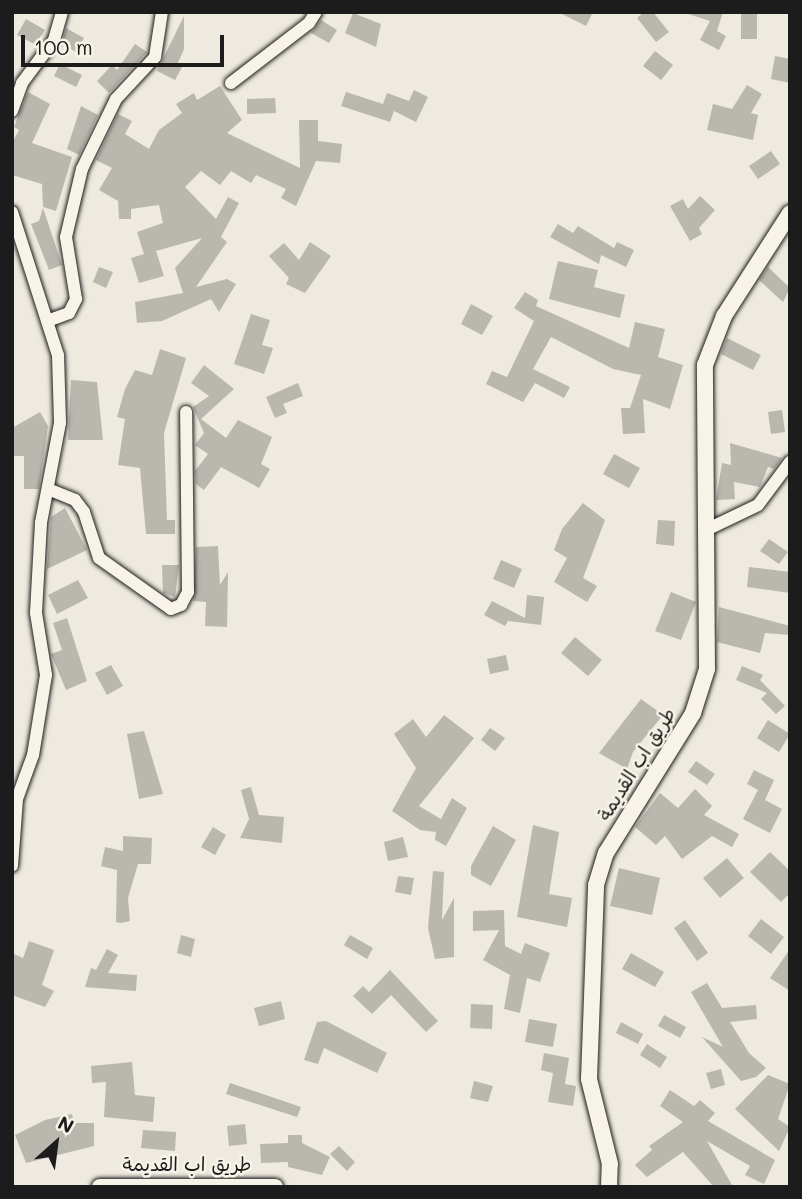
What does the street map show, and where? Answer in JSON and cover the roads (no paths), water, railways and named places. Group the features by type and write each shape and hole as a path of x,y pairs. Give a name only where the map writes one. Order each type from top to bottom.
{"street":[{"path":"12,111 22,83 54,40 62,12"},
{"path":"50,320 69,313 76,299 66,237 82,169 116,99 155,57 162,12"},
{"path":"231,83 309,23 316,12"},
{"path":"12,212 16,234 50,320 58,355 60,423 48,489 36,612 46,675 33,755 17,799 12,866"},
{"name":"طريق اب القديمة","path":"609,1187 610,1164 589,1079 596,885 606,853 696,702 707,668 705,365 724,316 790,213"},
{"path":"48,489 75,500 85,512 99,558 171,609 181,605 188,592 186,412"},
{"path":"708,529 758,505 790,462"},
{"name":"طريق اب القديمة","path":"100,1187 275,1187"}]}
